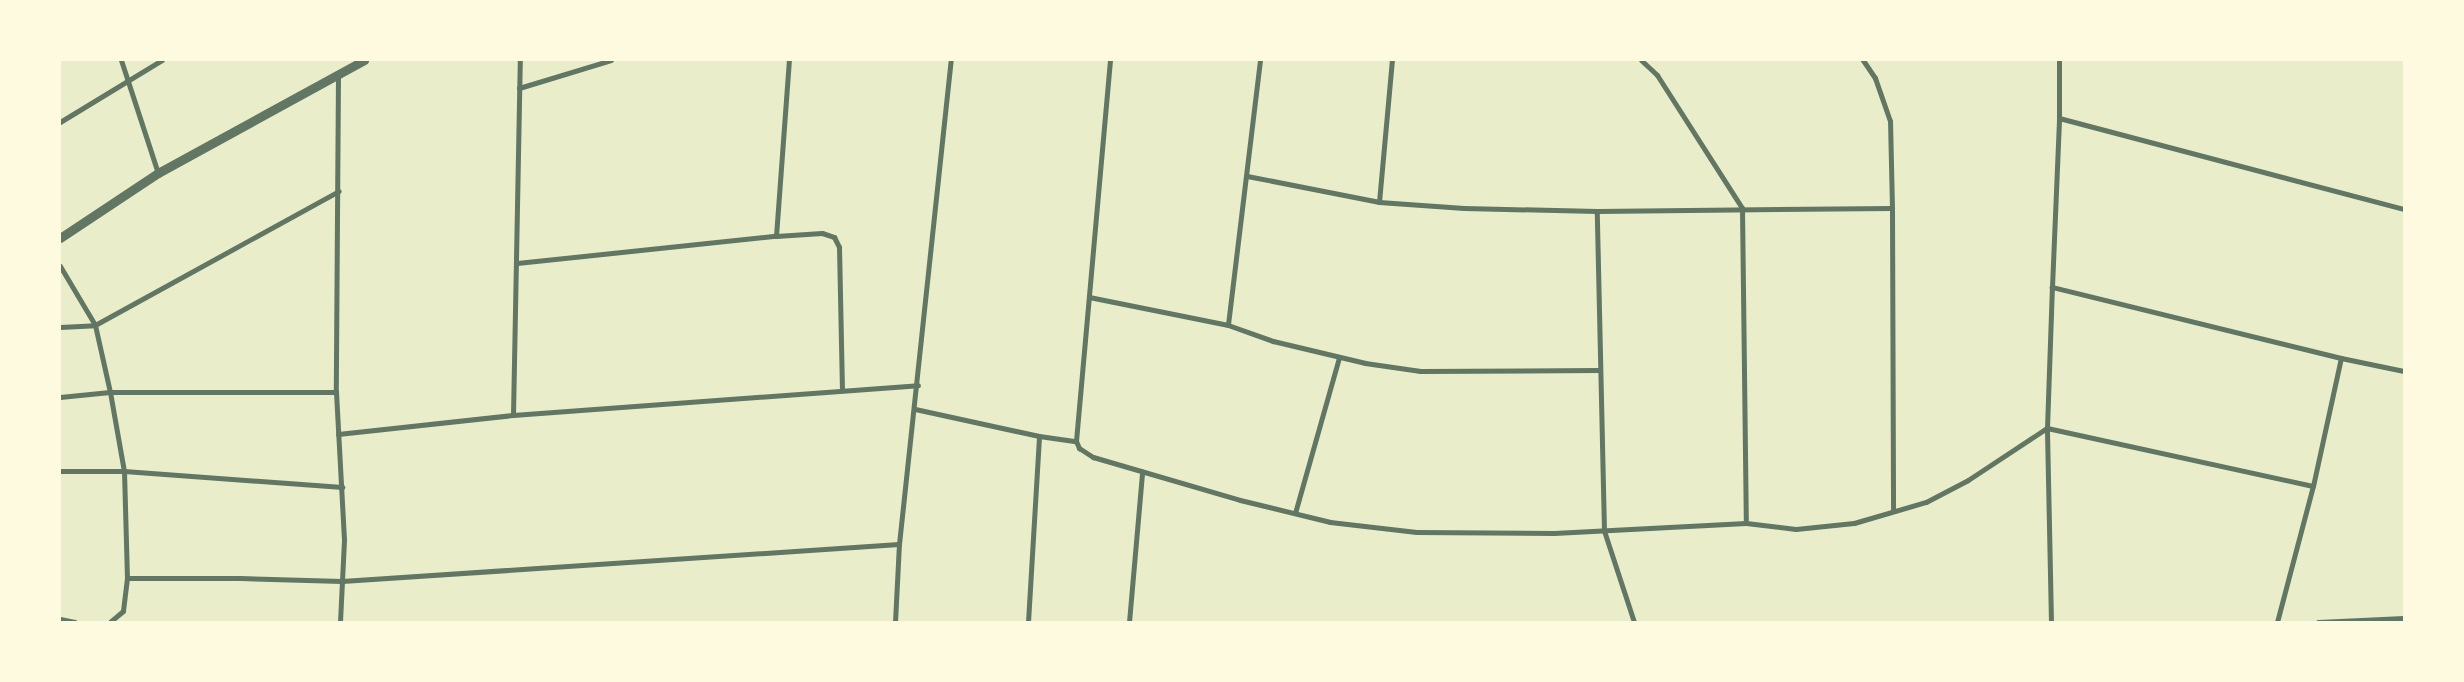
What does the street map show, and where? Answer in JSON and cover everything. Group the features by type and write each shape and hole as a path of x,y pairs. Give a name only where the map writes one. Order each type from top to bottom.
{"street":[{"path":"121,60 158,174"},
{"path":"60,122 162,60"},
{"path":"60,238 158,174 364,60"},
{"path":"513,415 520,60"},
{"path":"519,88 611,60"},
{"path":"776,236 789,60"},
{"path":"895,622 900,544 951,60"},
{"path":"1110,60 1076,441 1079,448 1093,457 1142,472 1330,522 1416,532 1554,533 1746,523 1796,529 1854,523 1926,502 1968,480 2047,428 2313,486"},
{"path":"1228,324 1260,60"},
{"path":"1379,202 1392,60"},
{"path":"1641,60 1657,76 1742,208 1746,523"},
{"path":"1863,60 1875,78 1890,121 1893,511"},
{"path":"2050,622 2047,428 2059,118 2059,60"},
{"path":"338,74 336,392 344,540 340,622"},
{"path":"2059,118 2404,209"},
{"path":"1247,176 1379,202 1464,208 1597,211 1742,208 1892,208"},
{"path":"60,327 95,326 338,191"},
{"path":"1597,211 1604,531 1634,622"},
{"path":"517,263 776,236 822,233 834,237 840,247 842,389"},
{"path":"60,266 95,326 110,392 124,471 127,578 123,611 110,622"},
{"path":"2052,287 2341,358 2404,371"},
{"path":"1089,297 1228,324 1273,341 1339,357 1420,371 1599,370"},
{"path":"1295,513 1339,357"},
{"path":"2277,622 2313,486 2341,358"},
{"path":"338,434 513,415 842,389 918,385"},
{"path":"60,397 110,392 336,392"},
{"path":"915,409 1039,436 1076,441"},
{"path":"1028,622 1039,436"},
{"path":"60,471 124,471 342,487"},
{"path":"1129,622 1142,472"},
{"path":"127,578 240,578 342,581 900,544"},
{"path":"2318,622 2404,618"},
{"path":"60,619 75,622"}]}
